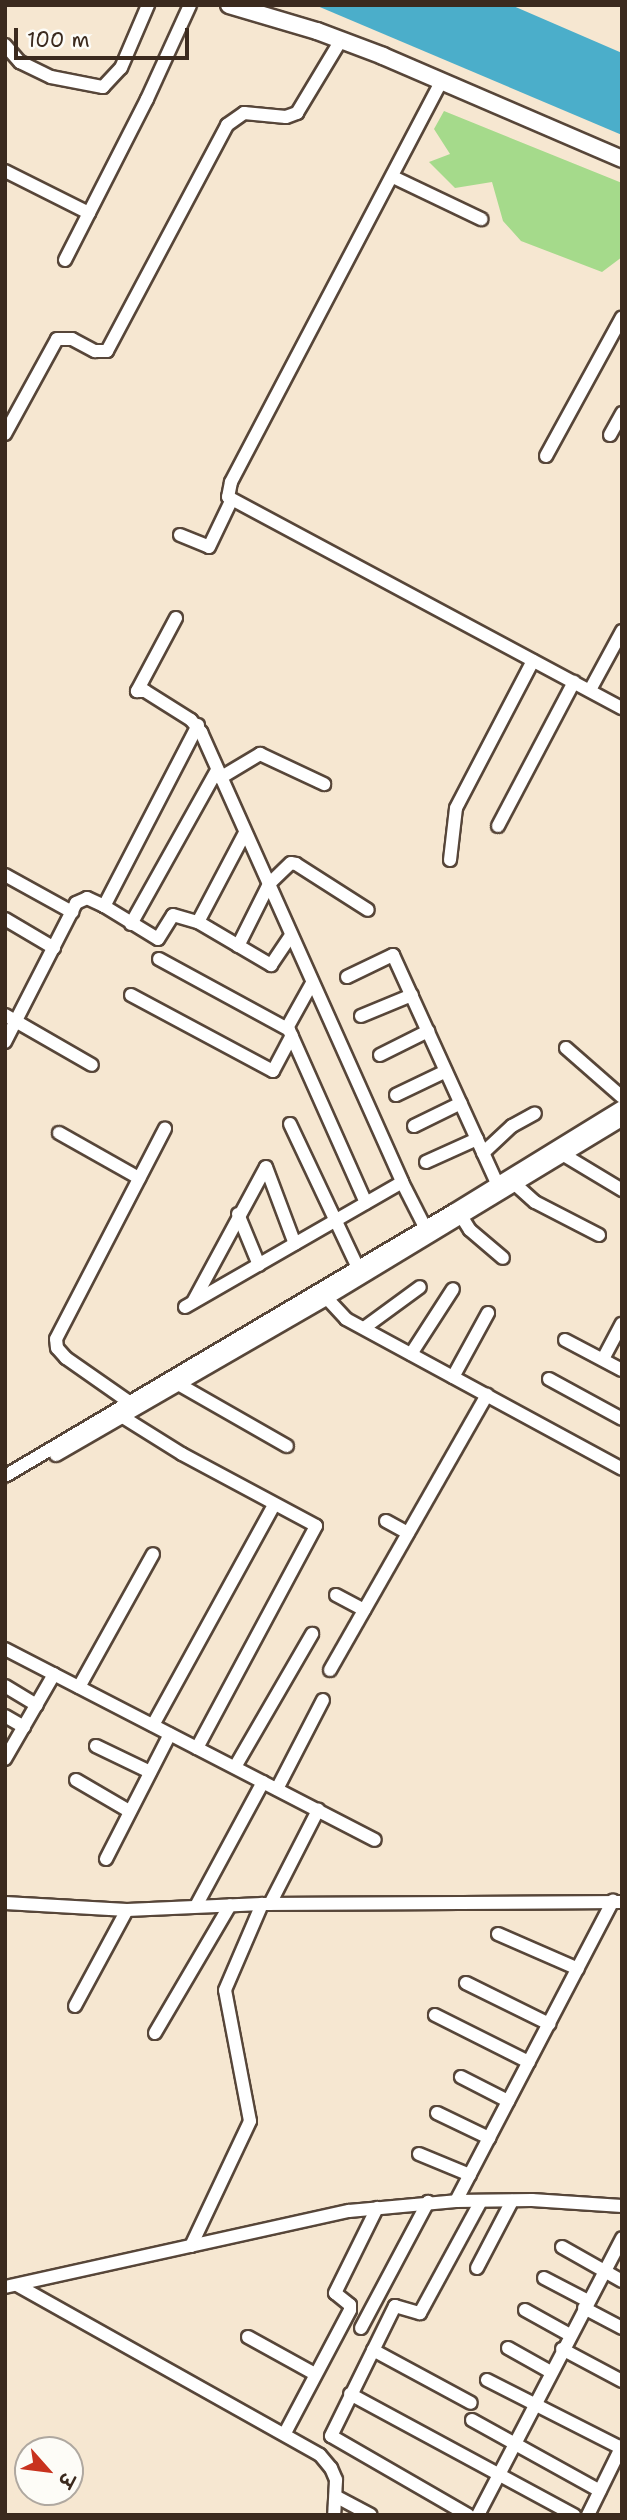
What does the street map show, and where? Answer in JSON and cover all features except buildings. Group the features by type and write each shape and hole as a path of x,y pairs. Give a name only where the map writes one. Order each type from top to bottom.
{"street":[{"path":"5,45 20,62 51,77 103,87 121,68 148,5"},
{"path":"65,260 190,5"},
{"path":"229,5 341,40 622,159"},
{"path":"5,434 57,339 72,339 95,351 107,351 227,125 244,113 286,117 297,113 341,40"},
{"path":"441,82 226,493 231,501 274,520 622,708"},
{"path":"5,171 89,213"},
{"path":"393,177 481,219"},
{"path":"546,456 622,317"},
{"path":"610,435 622,413"},
{"path":"180,535 209,547 231,501"},
{"path":"176,618 137,691 145,691 198,725 402,1182 428,1232"},
{"path":"590,690 622,631"},
{"path":"450,860 456,808 533,661"},
{"path":"498,825 574,682"},
{"path":"104,906 198,725"},
{"path":"131,924 219,774 260,754 324,784"},
{"path":"198,922 246,833"},
{"path":"239,946 269,884 285,866 296,864 368,910"},
{"path":"5,875 72,912"},
{"path":"5,1042 11,1019 80,899 87,898 104,906 158,939 173,915 198,922 271,965 291,935"},
{"path":"5,919 54,948"},
{"path":"347,977 393,955 499,1188"},
{"path":"159,959 290,1032 366,1203"},
{"path":"131,995 273,1071 312,983"},
{"path":"361,1016 412,995"},
{"path":"11,1019 92,1065"},
{"path":"380,1055 428,1031"},
{"path":"566,1048 622,1097"},
{"path":"396,1095 446,1072"},
{"path":"414,1126 461,1103"},
{"path":"499,1188 516,1185 622,1107"},
{"path":"482,1153 512,1126 535,1113"},
{"path":"5,1485 45,1457 183,1379 559,1152 622,1120"},
{"path":"290,1124 357,1266"},
{"path":"129,1402 66,1358 58,1348 56,1339 165,1129"},
{"path":"59,1133 139,1178"},
{"path":"426,1162 477,1139"},
{"path":"559,1152 622,1190"},
{"path":"295,1244 266,1167 189,1305 259,1265 402,1182"},
{"path":"516,1185 535,1202 599,1235"},
{"path":"459,1213 480,1241 503,1258"},
{"path":"238,1214 259,1265"},
{"path":"322,1294 357,1266 428,1232"},
{"path":"364,1328 420,1287"},
{"path":"411,1354 453,1289"},
{"path":"322,1294 341,1315 622,1469"},
{"path":"453,1377 488,1313"},
{"path":"603,1359 622,1324"},
{"path":"565,1340 622,1370"},
{"path":"549,1378 622,1419"},
{"path":"118,1414 129,1402 183,1379"},
{"path":"183,1379 287,1446"},
{"path":"330,1670 487,1395"},
{"path":"118,1414 316,1527 197,1748"},
{"path":"5,1476 45,1457"},
{"path":"153,1725 274,1505"},
{"path":"386,1521 408,1533"},
{"path":"79,1687 153,1554"},
{"path":"336,1595 364,1610"},
{"path":"235,1767 312,1634"},
{"path":"5,1649 375,1840"},
{"path":"5,1759 54,1674"},
{"path":"5,1686 37,1705"},
{"path":"277,1789 323,1700"},
{"path":"5,1716 24,1727"},
{"path":"106,1859 170,1734"},
{"path":"96,1746 150,1772"},
{"path":"76,1780 129,1811"},
{"path":"196,1906 263,1782"},
{"path":"191,2246 250,2121 225,1990 266,1904 318,1810"},
{"path":"5,1903 127,1910 266,1904 617,1901"},
{"path":"456,2201 578,1969 617,1901"},
{"path":"155,2034 230,1905"},
{"path":"75,2006 127,1910"},
{"path":"498,1934 578,1969"},
{"path":"466,1983 549,2024"},
{"path":"435,2015 529,2062"},
{"path":"461,2077 508,2101"},
{"path":"437,2113 489,2138"},
{"path":"419,2154 470,2175"},
{"path":"11,2286 349,2211 456,2201 622,2206"},
{"path":"477,2268 512,2201"},
{"path":"361,2328 428,2202"},
{"path":"320,2455 395,2306 420,2313 480,2203"},
{"path":"285,2433 350,2310 350,2305 335,2293 377,2208"},
{"path":"478,2515 622,2238"},
{"path":"562,2247 622,2281"},
{"path":"544,2278 622,2328"},
{"path":"11,2286 285,2433 320,2455 331,2468 337,2497 334,2515"},
{"path":"525,2310 570,2335"},
{"path":"248,2337 315,2374"},
{"path":"508,2348 551,2372"},
{"path":"562,2349 622,2381"},
{"path":"373,2350 471,2403"},
{"path":"487,2380 621,2447 588,2515"},
{"path":"350,2395 575,2515"},
{"path":"472,2420 600,2491"},
{"path":"331,2436 468,2515"},
{"path":"337,2497 371,2515"}],"green space":[{"path":"444,111 622,183 622,257 602,272 521,241 503,221 492,182 455,188 429,162 450,154 434,129"}],"water":[{"path":"315,5 511,5 622,53 622,135"}]}
